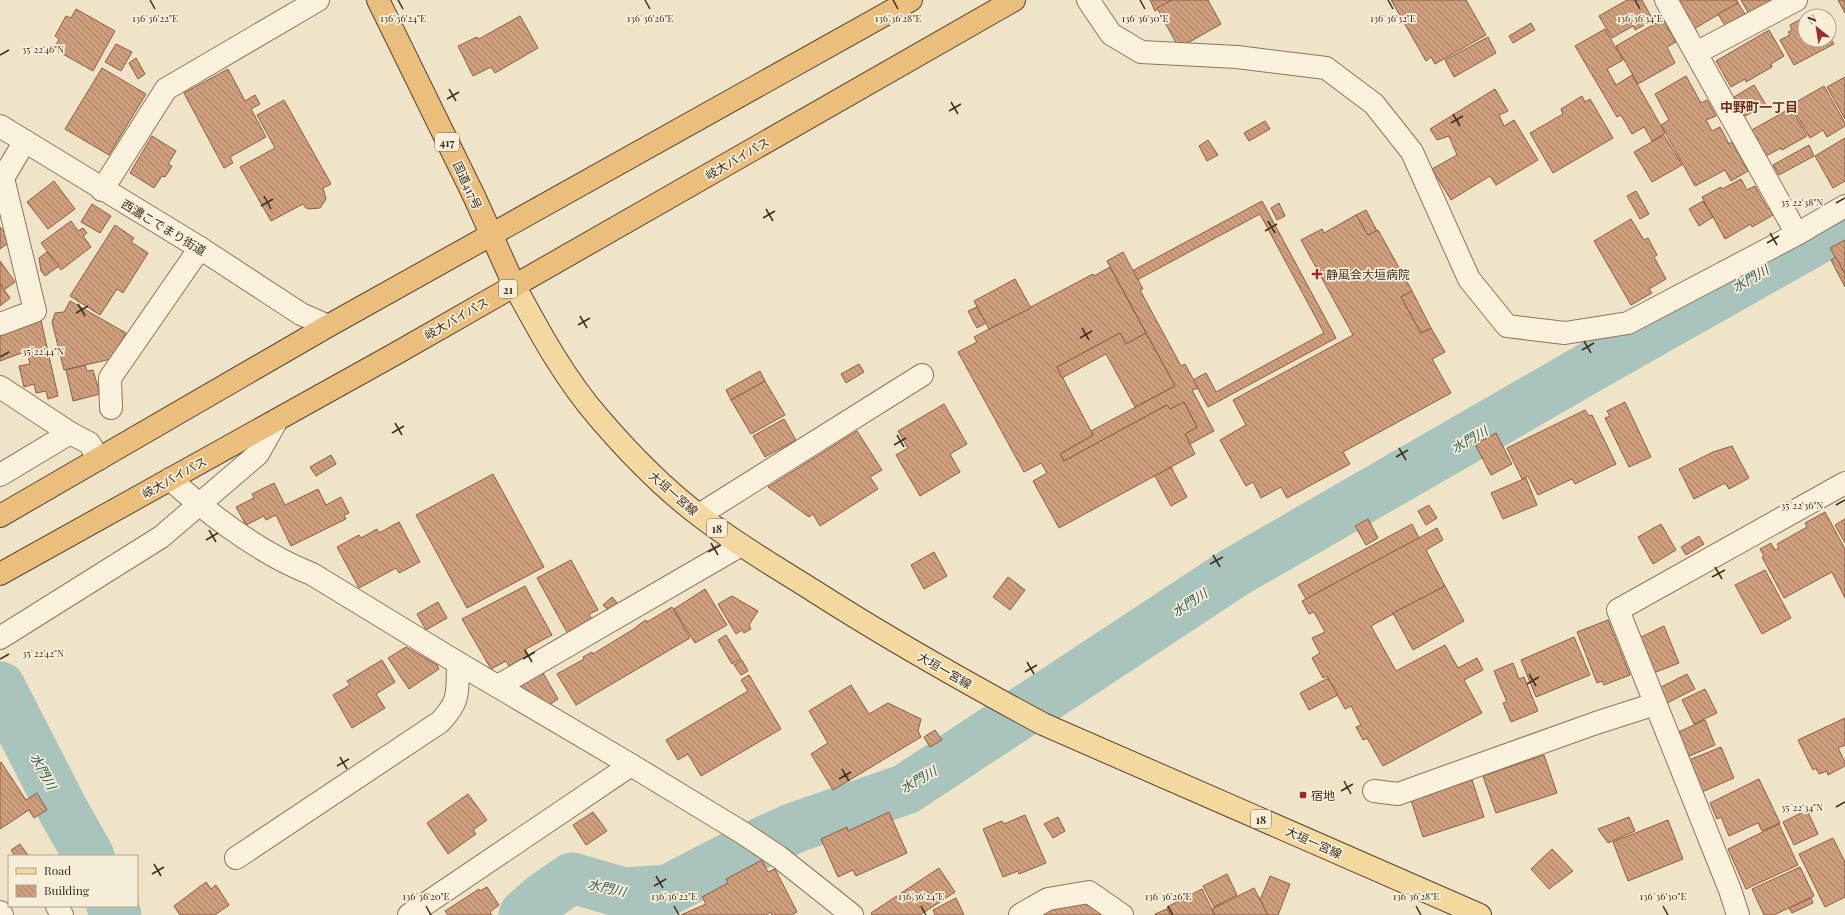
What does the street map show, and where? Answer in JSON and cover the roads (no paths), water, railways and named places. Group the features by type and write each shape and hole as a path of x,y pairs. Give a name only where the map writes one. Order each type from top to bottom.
{"highway":[{"name":"国道417号","path":"378,0 474,196 514,285"},
{"path":"0,516 328,326 911,0"},
{"name":"岐大バイパス","path":"0,574 277,420 1014,0"}],"main road":[{"name":"大垣一宮線","path":"514,285 552,354 598,417 648,470 699,516 741,545 864,623 988,695 1043,724 1480,915"}],"street":[{"path":"102,190 166,89 318,0"},
{"path":"1088,0 1111,34 1141,52 1237,57 1326,68 1374,104 1412,152 1469,279 1507,326 1565,333 1628,323 1797,234 1845,206"},
{"path":"1666,0 1797,234"},
{"path":"1696,53 1796,0"},
{"name":"西濃こでまり街道","path":"0,126 102,190 200,248 301,314 328,326"},
{"path":"0,324 35,311 3,178 25,142"},
{"path":"111,408 110,378 200,248"},
{"path":"699,516 922,375"},
{"path":"0,387 70,434 89,443 99,459"},
{"path":"0,638 161,537 258,454 277,420"},
{"path":"0,475 70,434"},
{"path":"170,479 198,505 214,517 288,565 312,574 743,833 779,857 852,915"},
{"path":"1738,915 1730,890 1618,610 1845,483"},
{"path":"498,686 741,545"},
{"path":"236,858 440,722 451,710 458,696 458,663"},
{"path":"1374,791 1398,794 1596,723 1655,704"},
{"path":"409,915 631,765"},
{"path":"1020,915 1048,899 1089,892 1122,915"}],"waterway":[{"name":"水門川","path":"524,915 543,898 572,878 624,893 668,890 741,852 794,828 906,789 1235,572 1594,365 1845,223"},
{"name":"水門川","path":"0,687 64,812 88,855"},
{"name":"水門川","path":"112,907 116,915"}],"place":[{"name":"静風会大垣病院","path":"1317,274"},
{"name":"宿地","path":"1303,795"}],"district":[{"name":"中野町一丁目","path":"1759,106"}]}
